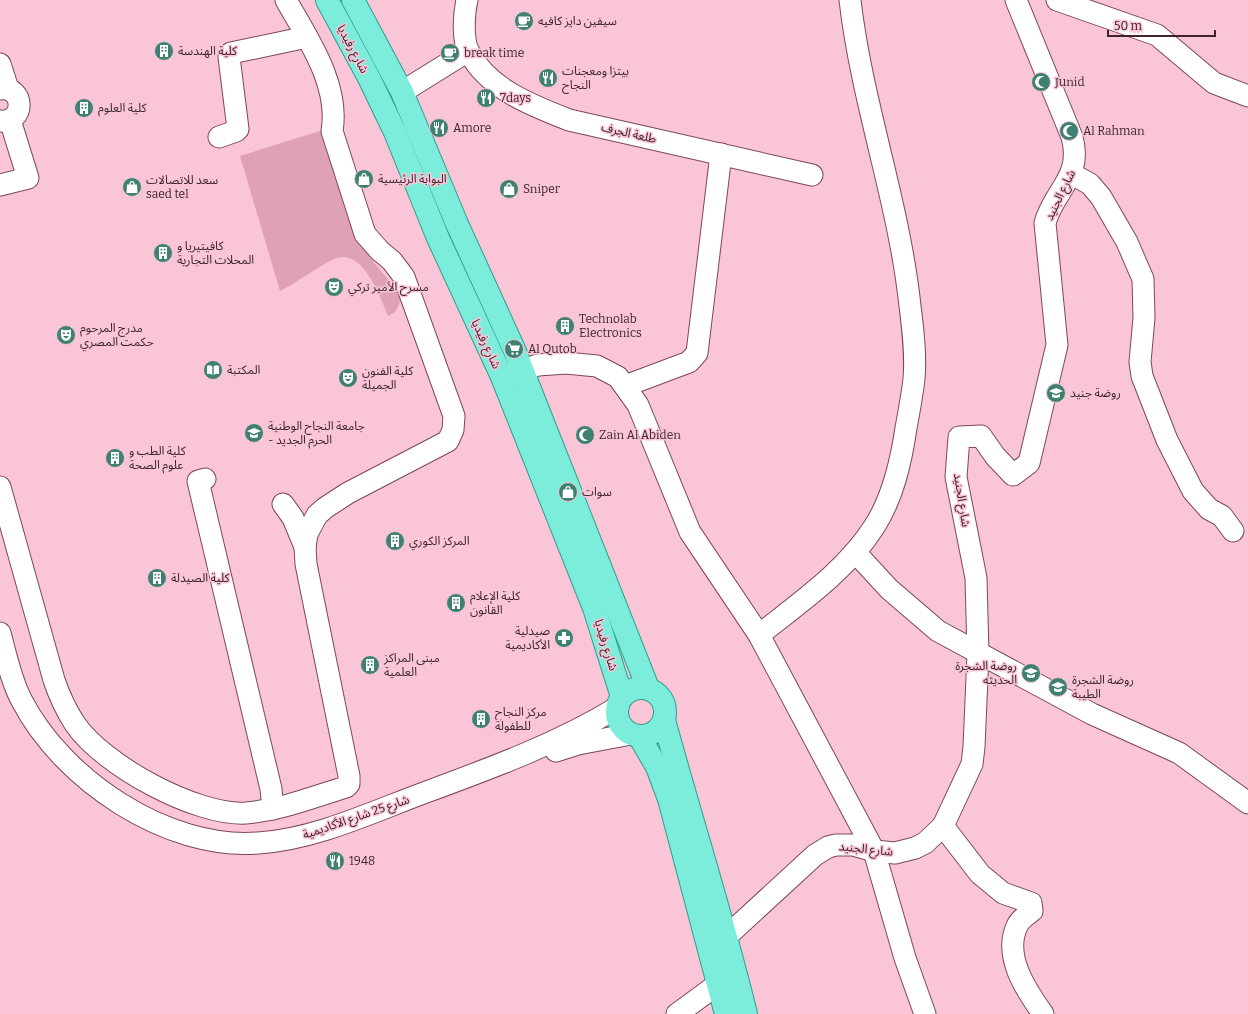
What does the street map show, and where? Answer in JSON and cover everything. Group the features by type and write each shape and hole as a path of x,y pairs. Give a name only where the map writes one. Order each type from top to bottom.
{"main road":[{"name":"شارع رفيديا","path":"327,0 369,78 395,132 438,238 502,377 594,608 620,702"},
{"name":"شارع رفيديا","path":"353,0 402,92 457,224 522,370 648,688"},
{"path":"726,1014 669,799 657,767 635,735 620,723 620,702 632,690 648,688 661,697 665,704 664,720 685,797 727,936 746,1014"},
{"path":"635,735 647,736 654,733 660,728 664,720"}],"street":[{"path":"286,0 315,51 329,89 335,117 332,131 365,234 392,261 404,277 454,416 452,437 444,444 348,493 325,508 312,524 307,534 304,547"},
{"path":"402,92 468,51 463,17 467,0"},
{"path":"759,635 811,594 855,552 874,527 892,490 904,442 914,379 913,330 906,263 866,96 850,0"},
{"name":"شارع الجنيد","path":"727,936 820,851 832,846 845,844 874,851 895,853 915,848 933,836 943,826 972,764 978,654 976,578 956,477 959,437 981,436 995,456 1013,475 1029,463 1057,345 1045,223 1047,214 1072,174 1076,155 1072,137 1016,0"},
{"path":"1056,0 1157,35 1214,83 1248,96"},
{"path":"219,137 238,129 230,54 308,37"},
{"name":"طلعة الجرف","path":"468,51 481,69 498,84 534,106 569,120 812,174"},
{"path":"0,64 4,89 15,94 20,102 19,111 5,121 28,178 0,185"},
{"path":"625,386 689,362 696,353 721,154"},
{"path":"1072,174 1090,184 1113,215 1127,242 1143,279 1144,318 1140,362 1142,376 1167,440 1193,491 1209,509 1222,516 1233,531"},
{"path":"502,377 538,365 566,363 597,366 618,377 638,405 690,532 759,635 874,851 905,958 925,1014"},
{"path":"205,479 198,481 268,776 273,809"},
{"path":"0,487 54,680 63,702 76,725 106,755 135,775 158,788 194,803 225,812 246,813 273,809 346,787 350,780 309,579 304,547 293,518 283,504"},
{"path":"855,552 889,589 938,632 1092,714 1179,753 1248,803"},
{"name":"شارع 25 شارع الأكاديمية","path":"0,633 21,700 36,724 56,748 78,770 123,806 164,827 184,834 210,841 236,844 259,843 299,837 317,832 475,774"},
{"path":"475,774 585,727 620,702"},
{"path":"475,774 578,744 635,735"},
{"path":"943,826 980,874 1002,893 1031,903 1032,911 1017,926 1013,952 1027,990 1043,1014"},
{"path":"676,1014 718,984"}],"shaded area":[{"path":"323,130 355,236 375,264 398,291 400,301 398,307 395,312 388,316 375,286 361,266 352,259 343,257 332,260 280,291 240,156"}],"place":[{"name":"سيفين دايز كافيه","path":"524,21"},
{"name":"كلية الهندسة","path":"164,51"},
{"name":"break time","path":"450,53"},
{"name":"بيتزا ومعجنات النجاح","path":"548,78"},
{"name":"Junid","path":"1041,82"},
{"name":"7days","path":"486,98"},
{"name":"كلية العلوم","path":"84,108"},
{"name":"Amore","path":"439,128"},
{"name":"Al Rahman","path":"1069,131"},
{"name":"البوابة الرئيسية","path":"364,179"},
{"name":"سعد للاتصالات saed tel","path":"132,187"},
{"name":"Sniper","path":"509,189"},
{"name":"كافيتيريا و المحلات التجارية","path":"163,253"},
{"name":"مسرح الأمير تركي","path":"334,287"},
{"name":"Technolab Electronics","path":"565,326"},
{"name":"مدرج المرحوم حكمت المصري","path":"66,335"},
{"name":"Al Qutob","path":"514,349"},
{"name":"المكتبة","path":"213,370"},
{"name":"كلية الفنون الجميلة","path":"348,378"},
{"name":"روضة جنيد","path":"1056,393"},
{"name":"جامعة النجاح الوطنية - الحرم الجديد","path":"254,433"},
{"name":"Zain Al Abiden","path":"585,435"},
{"name":"كلية الطب و علوم الصحة","path":"115,458"},
{"name":"سوات","path":"568,492"},
{"name":"المركز الكوري","path":"395,541"},
{"name":"كلية الصيدلة","path":"157,578"},
{"name":"كلية الإعلام القانون","path":"456,603"},
{"name":"صيدلية الأكاديمية","path":"564,638"},
{"name":"مبنى المراكز العلمية","path":"370,665"},
{"name":"روضة الشجرة الحديثه","path":"1031,673"},
{"name":"روضة الشجرة الطيبة","path":"1058,687"},
{"name":"مركز النجاح للطفولة","path":"481,719"},
{"name":"1948","path":"335,861"}]}
